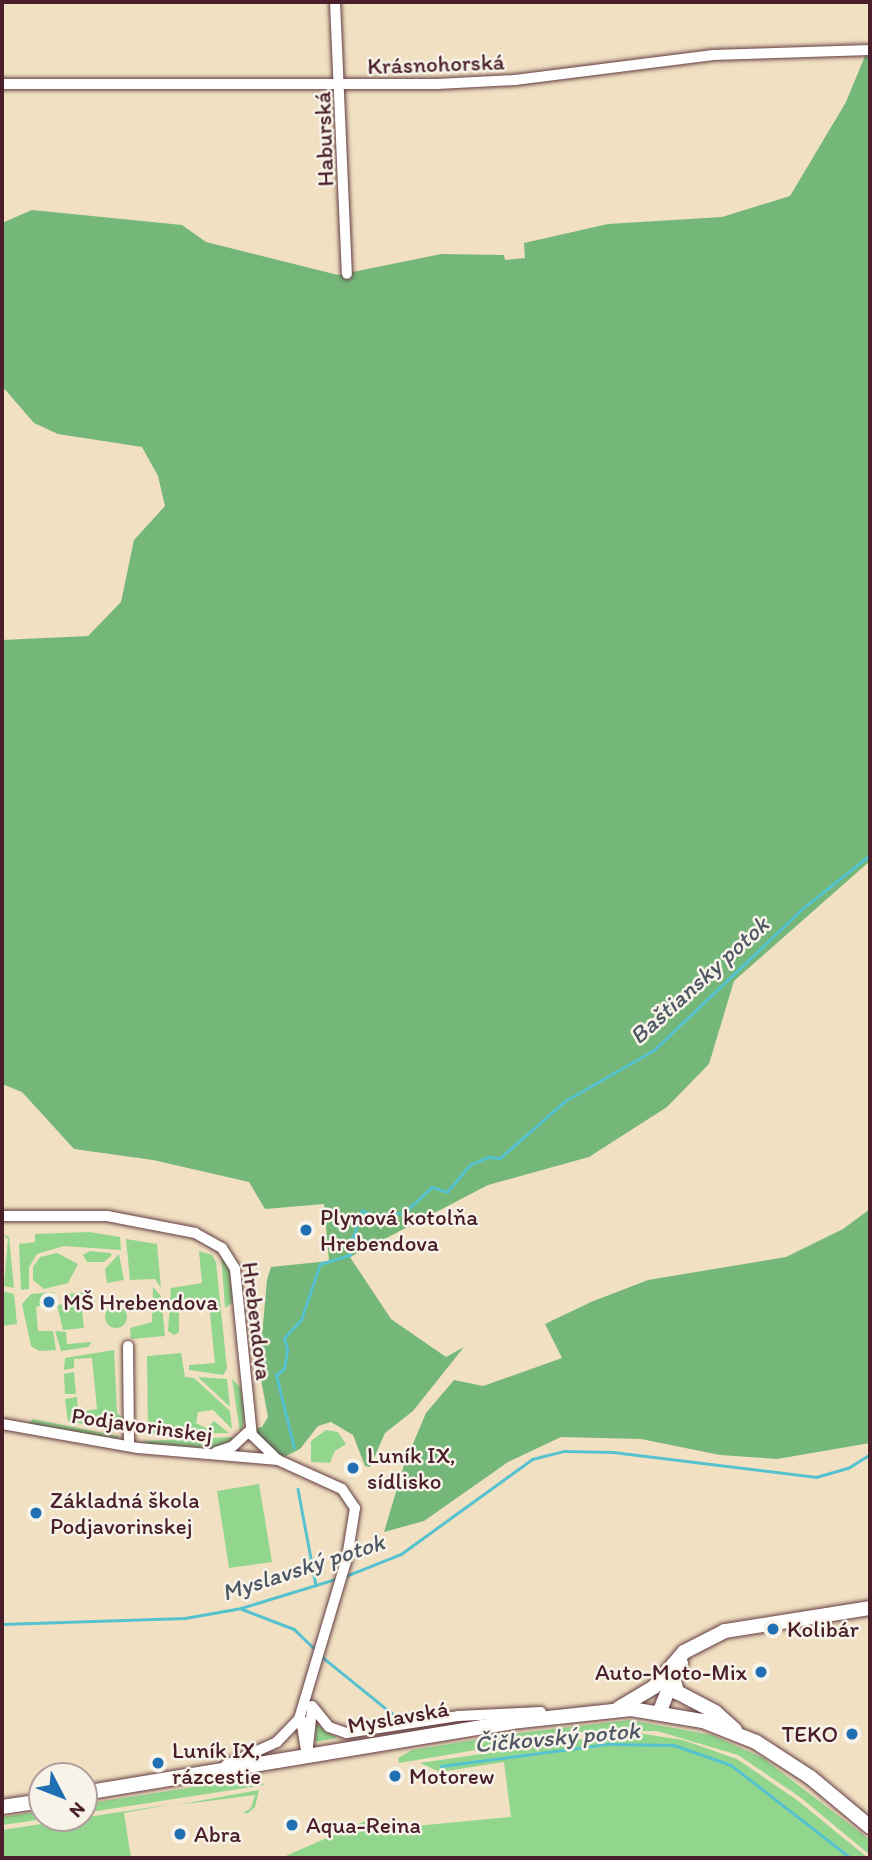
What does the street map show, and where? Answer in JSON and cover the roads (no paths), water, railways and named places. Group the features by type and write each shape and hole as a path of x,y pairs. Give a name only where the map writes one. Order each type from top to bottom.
{"street":[{"name":"Haburská","path":"335,2 341,87 347,274"},
{"name":"Krásnohorská","path":"2,84 241,82 341,87 515,80 713,55 870,50"},
{"name":"Hrebendova","path":"2,1216 107,1216 195,1233 226,1250 235,1269 250,1430"},
{"path":"128,1346 129,1446"},
{"name":"Podjavorinskej","path":"2,1424 129,1446 278,1460"},
{"path":"212,1454 233,1446 250,1430 278,1460 339,1488 351,1500 357,1518 310,1691 301,1739 307,1756"},
{"name":"Myslavská","path":"98,1791 591,1710 618,1708 654,1687 679,1657 698,1644 740,1626 870,1608"},
{"name":"Myslavská","path":"660,1712 673,1677 698,1644"},
{"path":"673,1677 680,1696 712,1710 745,1737 796,1767 870,1827"},
{"path":"618,1708 660,1712 714,1725 745,1737"},
{"path":"307,1709 329,1727 346,1733 458,1716 591,1710"},
{"path":"216,1770 283,1738 307,1709"},
{"path":"2,1807 28,1803"}],"waterway":[{"name":"Baštiansky potok","path":"294,1448 276,1375 284,1369 287,1349 284,1338 301,1320 320,1264 350,1255 345,1244 353,1237 362,1211 374,1215 404,1213 432,1187 447,1192 470,1165 488,1157 500,1158 565,1101 654,1050 802,909 870,855"},
{"name":"Myslavský potok","path":"346,1576 401,1554 532,1459 565,1451 613,1452 816,1477 848,1468 870,1454"},
{"name":"Baštiansky potok","path":"298,1489 316,1585"},
{"name":"Myslavský potok","path":"2,1624 185,1618 241,1608 336,1579"},
{"name":"Čičkovský potok","path":"242,1609 294,1629 317,1651"},
{"name":"Čičkovský potok","path":"321,1656 400,1720"},
{"name":"Čičkovský potok","path":"441,1766 609,1744 674,1745 731,1765 851,1858"}],"place":[{"name":"Plynová kotolňa Hrebendova","path":"306,1230"},
{"name":"MŠ Hrebendova","path":"49,1302"},
{"name":"Luník IX, sídlisko","path":"353,1468"},
{"name":"Základná škola Podjavorinskej","path":"36,1513"},
{"name":"Kolibár","path":"773,1629"},
{"name":"Auto-Moto-Mix","path":"761,1672"},
{"name":"TEKO","path":"852,1734"},
{"name":"Luník IX, rázcestie","path":"158,1763"},
{"name":"Motorew","path":"395,1776"},
{"name":"Aqua-Reina","path":"292,1825"},
{"name":"Abra","path":"180,1834"}]}
